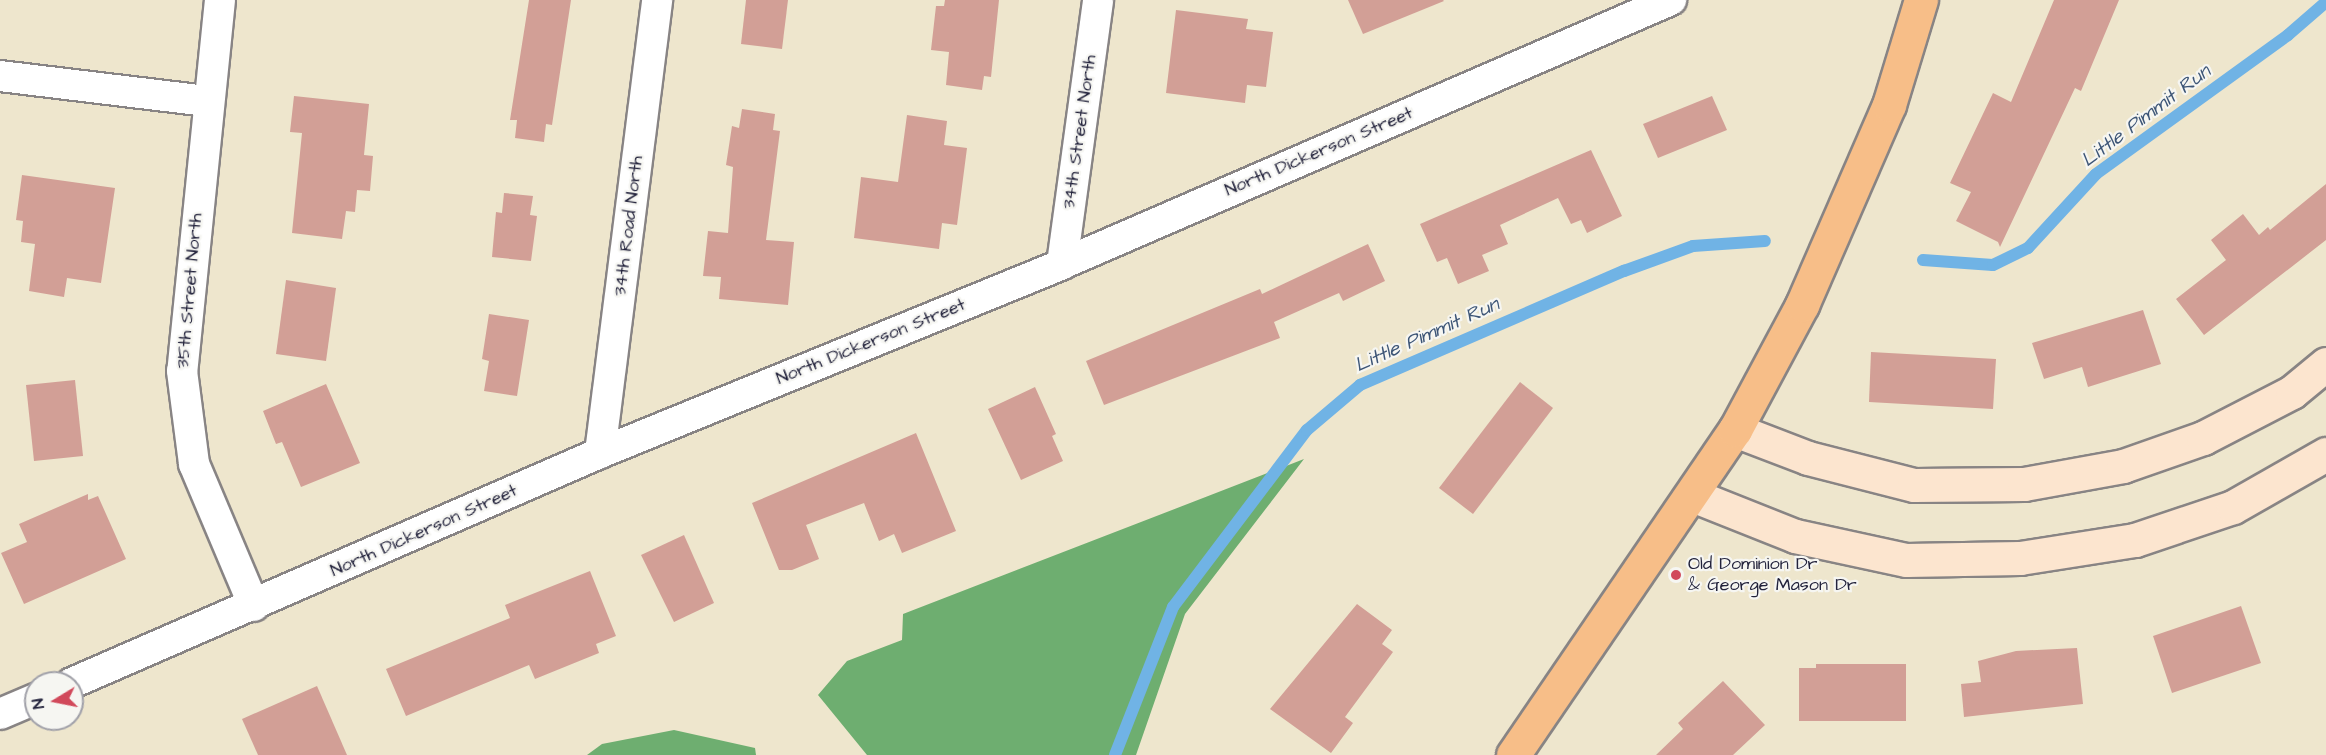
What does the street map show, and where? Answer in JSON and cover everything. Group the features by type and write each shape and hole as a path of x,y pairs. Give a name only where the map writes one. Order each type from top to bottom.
{"main road":[{"path":"1514,755 1735,430 1802,305 1884,116 1921,0"}],"street":[{"name":"35th Street North","path":"220,0 207,101 182,371 194,464 254,606"},
{"name":"34th Road North","path":"600,453 657,0"},
{"name":"34th Street North","path":"1062,264 1098,0"},
{"name":"North Dickerson Street","path":"84,678 254,606 600,453 1062,264 1671,0"},
{"path":"0,76 207,101"},
{"path":"1735,430 1808,458 1914,485 2024,484 2123,466 2203,438 2292,392 2326,364"},
{"path":"1692,495 1795,536 1906,560 2020,558 2135,540 2233,507 2326,454"},
{"path":"0,714 24,704"}],"green space":[{"path":"1304,459 1185,614 1136,755 867,755 818,695 847,661 902,640 903,614"},
{"path":"674,730 755,748 756,755 587,755 602,744"}],"building":[{"path":"529,0 571,0 552,125 546,124 544,142 515,138 517,120 510,120"},
{"path":"746,0 788,0 782,49 741,44"},
{"path":"945,0 999,0 991,77 984,76 982,90 946,85 949,52 931,50 936,6 944,6"},
{"path":"1348,0 1443,0 1444,1 1363,34"},
{"path":"2054,0 2119,0 2081,91 2075,88 2000,247 1998,242 1956,221 1971,192 1950,183 1993,93 2011,102"},
{"path":"1176,10 1248,19 1246,29 1273,32 1266,87 1247,85 1245,103 1166,93"},
{"path":"294,96 369,104 364,155 373,156 370,191 357,190 355,212 346,211 342,239 292,233 302,133 290,132"},
{"path":"1712,96 1727,130 1658,158 1643,124"},
{"path":"742,109 775,114 773,130 780,131 766,240 794,242 788,305 719,299 721,277 703,276 708,231 728,233 733,167 726,165 732,126 739,128"},
{"path":"907,115 947,121 944,145 967,148 957,225 942,223 939,249 854,238 861,177 898,182"},
{"path":"1591,150 1622,216 1587,233 1581,220 1571,224 1558,198 1500,225 1508,244 1482,255 1489,271 1458,284 1447,258 1437,262 1420,224"},
{"path":"22,175 115,188 101,283 67,278 64,297 29,291 35,244 21,242 23,221 16,220"},
{"path":"2326,184 2326,240 2204,335 2176,299 2226,260 2211,240 2243,214 2259,235 2268,227 2270,230"},
{"path":"504,193 533,196 530,215 537,216 531,261 492,257 496,212 502,213"},
{"path":"1368,244 1385,281 1343,301 1339,293 1274,322 1280,338 1104,405 1086,361 1260,289 1262,294"},
{"path":"286,280 336,288 326,361 276,354"},
{"path":"2143,310 2161,364 2088,387 2082,367 2044,379 2032,343"},
{"path":"489,314 529,320 517,396 484,391 489,361 482,359"},
{"path":"1871,352 1996,359 1993,409 1869,402"},
{"path":"75,380 83,456 34,461 26,385"},
{"path":"1520,382 1553,408 1473,514 1439,488"},
{"path":"326,384 360,463 301,487 282,442 276,444 263,411"},
{"path":"1035,387 1056,434 1052,436 1063,461 1021,480 988,409"},
{"path":"916,433 956,531 902,553 894,534 879,541 864,503 806,525 819,559 792,570 779,570 752,503"},
{"path":"88,494 88,500 98,496 126,559 24,604 1,553 27,542 19,524"},
{"path":"684,535 714,603 674,622 641,555"},
{"path":"590,571 616,636 596,644 599,653 535,679 529,665 406,716 386,669 510,618 505,605"},
{"path":"1357,604 1392,630 1382,644 1393,652 1345,717 1353,723 1331,753 1270,709"},
{"path":"2241,606 2261,663 2172,693 2153,636"},
{"path":"2077,648 2083,704 1964,717 1961,684 1981,682 1978,661 2016,651"},
{"path":"1816,664 1906,664 1906,721 1799,721 1799,668 1816,668"},
{"path":"1723,681 1765,725 1733,755 1656,755 1683,729 1678,723"},
{"path":"317,686 347,755 258,755 242,719"}],"waterway":[{"name":"Little Pimmit Run","path":"1923,260 1993,265 2028,248 2096,174 2288,35 2326,2"},
{"name":"Little Pimmit Run","path":"1115,755 1173,607 1307,430 1360,385 1624,271 1693,246 1765,241"}],"place":[{"name":"Old Dominion Dr & George Mason Dr","path":"1676,575"}]}
